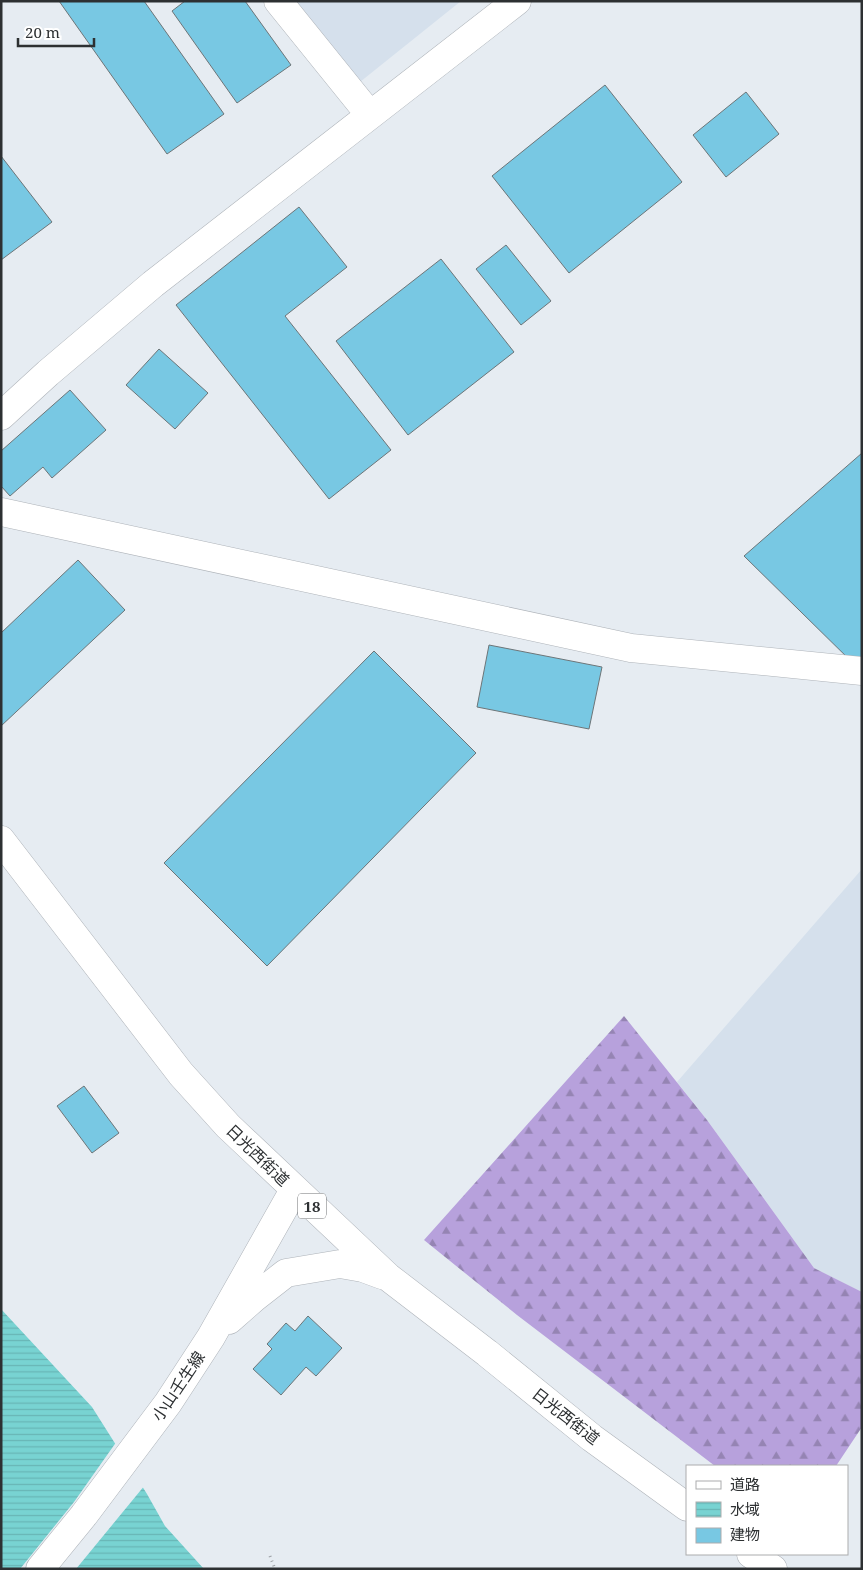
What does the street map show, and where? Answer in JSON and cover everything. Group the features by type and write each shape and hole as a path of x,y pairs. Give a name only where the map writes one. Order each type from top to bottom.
{"street":[{"path":"278,1 370,115"},
{"path":"1,416 48,373 153,284 517,1"},
{"path":"1,512 631,648 862,671"},
{"name":"日光西街道","path":"1,840 181,1074 228,1126 388,1277 487,1353 592,1438 686,1506"},
{"name":"小山壬生線","path":"40,1569 84,1515 168,1403 211,1336 294,1190"},
{"path":"211,1336 286,1273 340,1264 363,1268 388,1277"},
{"path":"752,1555 773,1569"}],"path":[{"path":"270,1556 275,1569"}],"shaded area":[{"path":"288,1 461,1 350,90"},
{"path":"862,869 862,1292 814,1268 707,1120 677,1082"}],"green space":[{"path":"624,1016 707,1120 814,1268 862,1292 862,1427 837,1465 714,1465 517,1315 424,1240"}],"water":[{"path":"1,1309 92,1407 165,1526 204,1569 1,1569"}],"pier":[{"path":"117,1441 145,1485 76,1569 20,1569 74,1502"}],"building":[{"path":"59,1 144,1 224,114 167,154"},
{"path":"185,1 245,1 291,65 237,103 172,11"},
{"path":"605,85 682,182 569,273 492,176"},
{"path":"746,92 779,134 726,177 693,135"},
{"path":"1,156 52,222 1,260"},
{"path":"299,207 347,267 285,316 391,450 329,499 176,305"},
{"path":"506,245 551,301 521,325 476,269"},
{"path":"441,259 514,352 408,435 336,341"},
{"path":"159,349 208,393 175,429 126,385"},
{"path":"70,390 106,430 52,478 43,467 10,496 1,486 1,451"},
{"path":"862,453 862,662 856,666 744,556"},
{"path":"78,560 125,610 1,726 1,633"},
{"path":"489,645 602,667 589,729 477,707"},
{"path":"374,651 476,753 267,966 164,863"},
{"path":"84,1086 119,1133 92,1153 57,1106"},
{"path":"308,1316 342,1348 316,1376 306,1367 281,1395 253,1369 272,1349 267,1344 286,1323 295,1331"}]}
